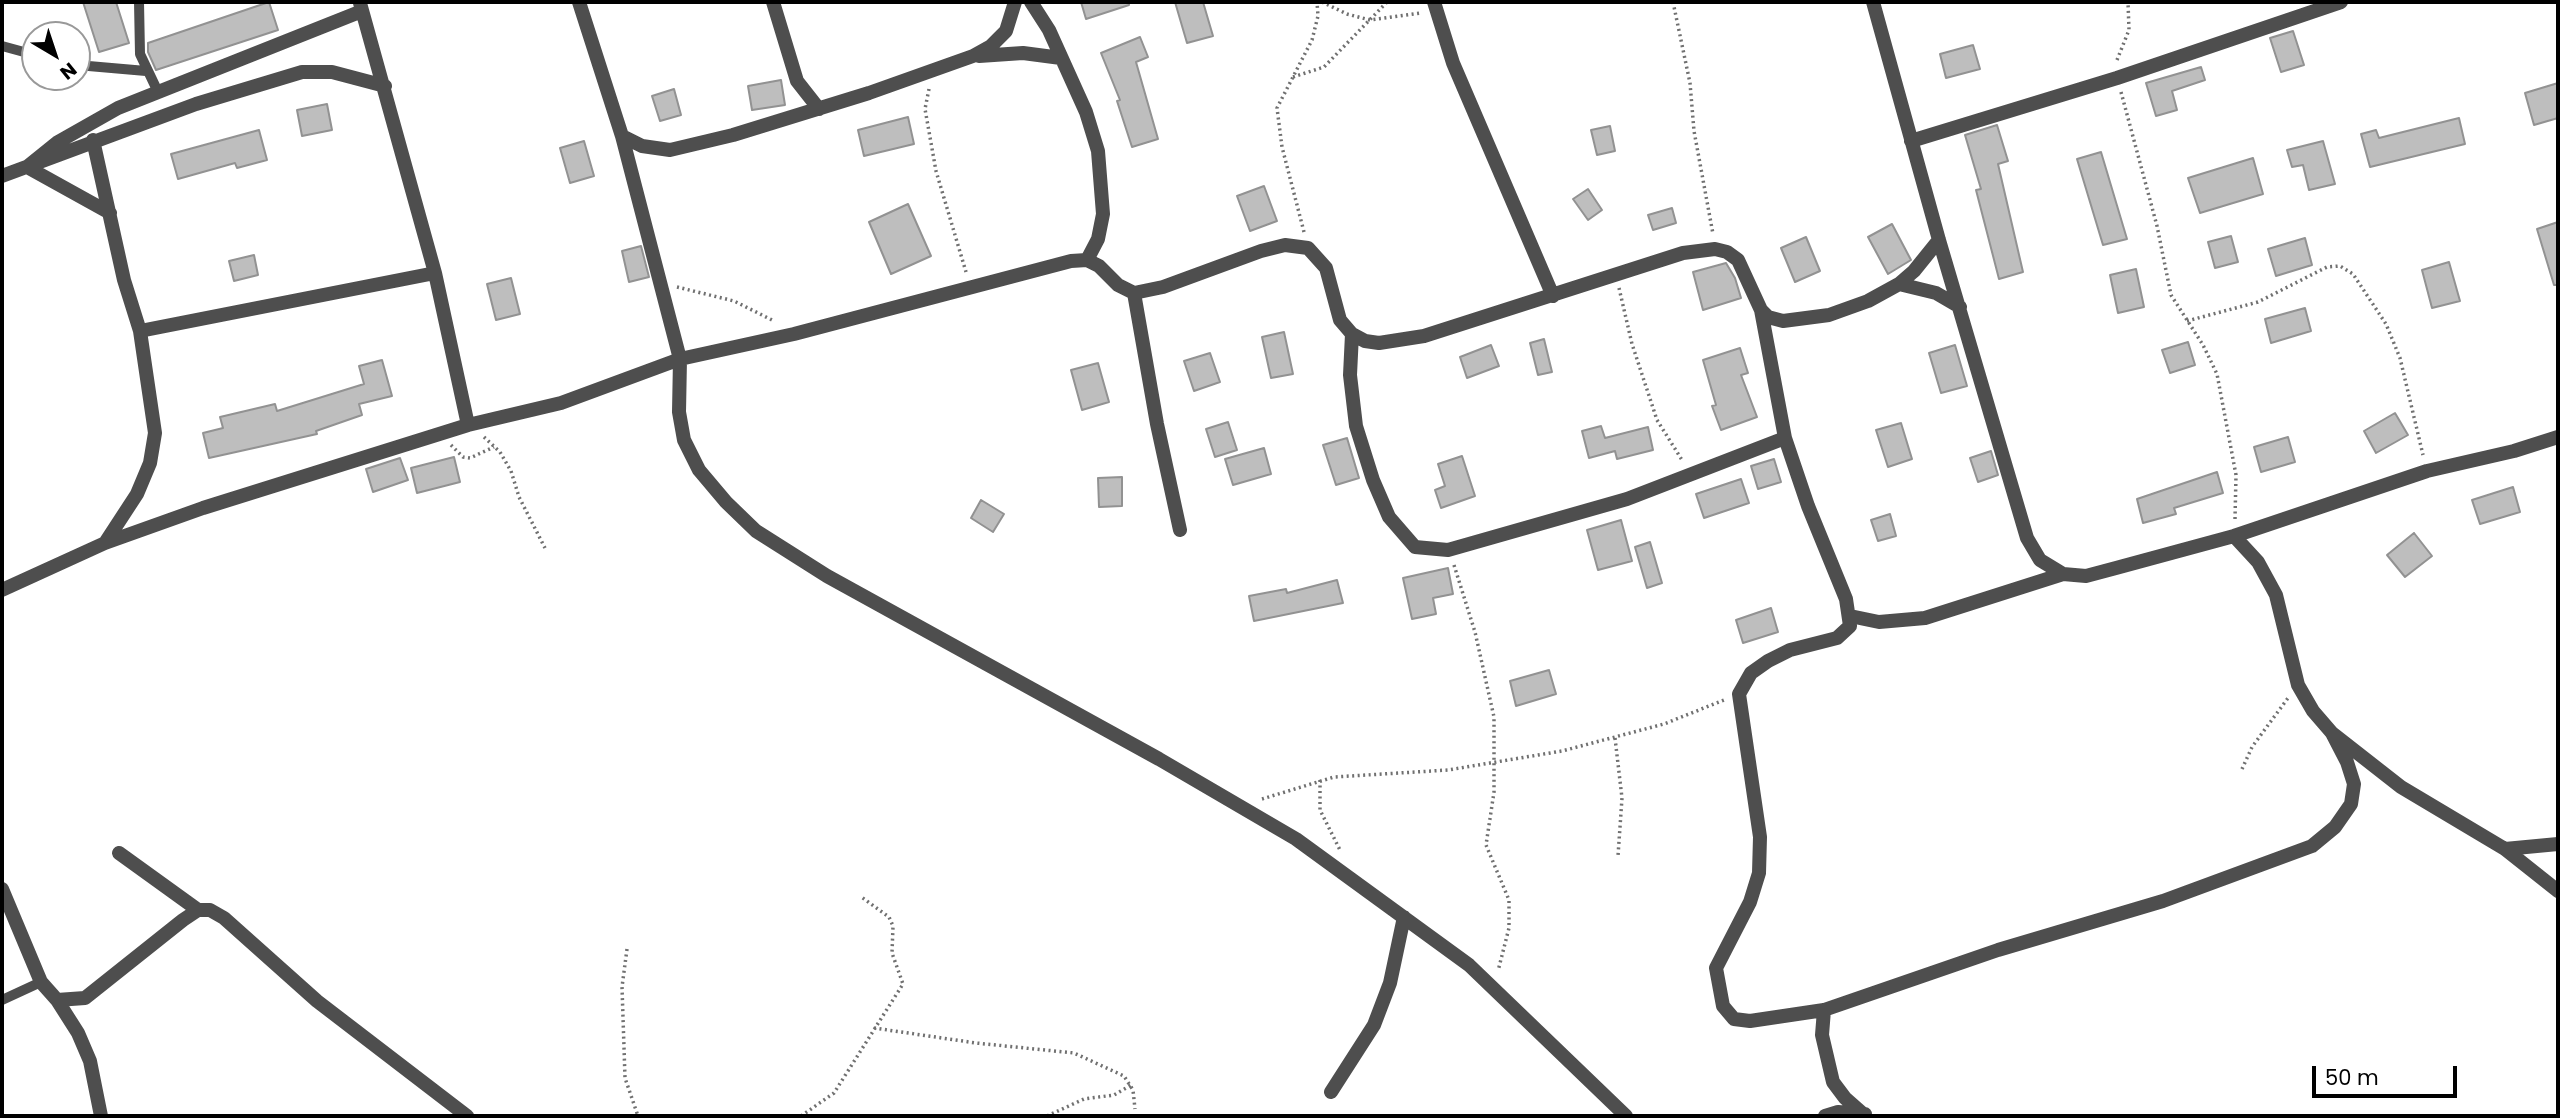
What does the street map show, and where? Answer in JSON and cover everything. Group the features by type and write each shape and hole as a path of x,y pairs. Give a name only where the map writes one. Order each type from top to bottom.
{"street":[{"path":"579,2 622,136 660,280 680,359 679,412 684,440 699,470 756,530 827,576 1296,839 1469,965 1626,1116"},
{"path":"773,2 797,81 819,109"},
{"path":"622,136 642,146 670,150 819,109 943,67 991,46 1006,31 1015,2"},
{"path":"1031,2 1049,30 1086,112 1099,164 1103,214 1098,239 1087,260"},
{"path":"1873,2 1939,240 2027,538 2039,560 2063,574"},
{"path":"1911,141 2117,78 2341,2"},
{"path":"27,167 58,142 118,108 361,6 386,86 435,273 468,425"},
{"path":"1435,6 1453,62 1553,296"},
{"path":"973,56 1023,53 1061,58"},
{"path":"2,176 93,140 302,72 332,72 386,86"},
{"path":"93,140 124,280 140,331 155,433 150,463 137,494 104,543"},
{"path":"27,167 110,213"},
{"path":"1761,310 1768,317 1783,321 1829,315 1868,301 1899,284 1914,271 1939,240"},
{"path":"2,590 104,543 203,508 440,433 561,403 680,359 794,334 971,285 1059,264 1087,260 1099,266 1118,285 1134,293 1163,287 1261,251 1285,245 1308,248 1326,268 1340,320 1352,334 1365,341 1379,343 1424,336 1683,253 1715,249 1738,260 1761,310 1785,438 1850,616 1846,632 1769,661 1742,683 1739,694 1760,837 1759,873 1750,902 1716,968 1723,1006 1734,1019 1750,1021 1824,1010 1998,950 2163,901 2312,846 2335,827 2351,804 2354,784 2347,762 2332,733"},
{"path":"140,331 435,273"},
{"path":"1899,284 1936,293 1960,307"},
{"path":"1134,293 1157,424 1180,530"},
{"path":"1352,334 1350,375 1356,426 1373,480 1390,517 1415,547 1448,550 1627,499 1785,438"},
{"path":"1850,616 1879,622 1926,618 2063,574 2086,576 2234,536 2427,471 2514,451 2558,437"},
{"path":"2234,536 2258,562 2276,595 2298,685 2312,710 2332,733 2401,787 2505,849 2558,891"},
{"path":"2505,849 2558,844"},
{"path":"119,853 198,910 210,910 224,918 317,1001 467,1116"},
{"path":"2,889 41,982 57,1000 78,1033 90,1061 101,1116"},
{"path":"57,1000 85,998 198,910"},
{"path":"1331,1092 1374,1025 1390,983 1404,917"},
{"path":"1824,1010 1822,1035 1833,1082 1844,1098 1866,1115"},
{"path":"1825,1116 1838,1112 1866,1115"}],"lane":[{"path":"139,2 140,54 158,92"},
{"path":"2,46 21,51"},
{"path":"91,66 146,71"},
{"path":"2,1000 41,982"}],"path":[{"path":"1308,248 1278,125 1277,108 1316,29 1319,2 1370,20 1435,6"},
{"path":"1293,77 1324,67 1387,2"},
{"path":"1673,2 1690,83 1694,131 1715,249"},
{"path":"2128,2 2129,30 2118,55 2117,78 2157,226 2171,295 2217,374 2236,475 2234,536"},
{"path":"943,67 932,81 925,109 936,171 971,285"},
{"path":"2187,321 2258,302 2327,267 2340,267 2353,274 2386,324 2400,358 2427,471"},
{"path":"1616,276 1632,344 1657,420 1692,474"},
{"path":"660,280 757,310 794,334"},
{"path":"468,425 494,447 511,471 519,497 545,548"},
{"path":"440,433 463,457 470,458 494,447"},
{"path":"1448,550 1465,596 1494,717 1492,809 1486,845 1509,900 1509,928 1494,988"},
{"path":"2242,769 2252,747 2298,685"},
{"path":"1241,807 1320,780 1494,763 1615,738 1664,724 1739,694"},
{"path":"1615,738 1622,798 1618,856"},
{"path":"1320,780 1320,810 1342,853"},
{"path":"801,1116 834,1093 903,984 892,953 893,926 889,917 860,896"},
{"path":"627,949 622,987 625,1078 638,1116"},
{"path":"874,1028 1074,1053 1109,1067 1131,1085 1135,1109"},
{"path":"1047,1116 1084,1099 1114,1095 1131,1085"}],"building":[{"path":"83,2 116,2 129,43 99,52"},
{"path":"269,2 278,30 156,70 148,52 148,43"},
{"path":"1081,2 1129,2 1129,5 1086,19"},
{"path":"1175,2 1203,2 1213,36 1187,43"},
{"path":"2293,31 2304,65 2281,72 2270,38"},
{"path":"1140,37 1148,57 1136,62 1158,139 1132,147 1117,101 1120,100 1101,53"},
{"path":"1973,45 1980,69 1946,78 1940,54"},
{"path":"2201,67 2205,80 2172,91 2177,110 2156,116 2146,83"},
{"path":"781,80 785,105 752,110 748,86"},
{"path":"2558,83 2558,118 2534,125 2525,93"},
{"path":"674,89 681,115 660,121 652,96"},
{"path":"327,104 332,130 302,136 297,110"},
{"path":"908,117 914,144 864,156 858,130"},
{"path":"2459,118 2465,144 2370,167 2361,134 2376,130 2379,138"},
{"path":"1997,125 2008,161 1998,164 2023,272 1999,279 1976,190 1981,189 1965,135"},
{"path":"1610,126 1615,151 1597,155 1591,130"},
{"path":"259,130 267,160 237,168 235,163 178,179 171,154"},
{"path":"584,141 594,176 570,183 560,148"},
{"path":"2323,141 2335,184 2309,190 2303,165 2292,167 2287,150"},
{"path":"2101,152 2127,239 2103,245 2077,159"},
{"path":"2253,158 2263,194 2200,213 2188,178"},
{"path":"1264,186 1277,221 1250,231 1237,196"},
{"path":"1588,189 1602,210 1588,220 1573,199"},
{"path":"908,204 931,256 891,274 869,222"},
{"path":"1672,208 1676,223 1653,230 1648,215"},
{"path":"2558,222 2558,285 2554,285 2537,229"},
{"path":"1892,224 1911,260 1888,274 1868,237"},
{"path":"2231,236 2238,262 2215,268 2208,242"},
{"path":"1806,237 1820,271 1795,282 1781,248"},
{"path":"2305,238 2312,265 2276,276 2268,249"},
{"path":"641,246 649,277 629,282 622,251"},
{"path":"254,255 258,275 234,281 229,261"},
{"path":"2449,262 2460,301 2432,308 2422,270"},
{"path":"1726,263 1735,278 1741,298 1703,310 1693,272"},
{"path":"2136,269 2144,307 2118,313 2110,275"},
{"path":"511,278 520,314 496,320 487,284"},
{"path":"2305,308 2311,331 2271,343 2265,319"},
{"path":"1284,332 1293,374 1271,378 1262,337"},
{"path":"1544,339 1552,372 1538,375 1530,343"},
{"path":"2188,342 2195,365 2170,373 2162,350"},
{"path":"1491,345 1499,366 1467,378 1460,357"},
{"path":"1955,345 1967,386 1941,393 1929,353"},
{"path":"1740,348 1748,373 1741,375 1757,417 1721,430 1712,406 1716,405 1703,360"},
{"path":"1210,353 1220,382 1194,391 1184,361"},
{"path":"382,360 392,396 359,404 362,415 316,431 317,434 209,458 203,433 223,428 220,417 275,404 277,411 364,384 359,366"},
{"path":"1098,363 1109,402 1082,410 1071,370"},
{"path":"2395,413 2408,435 2376,453 2364,431"},
{"path":"1228,422 1237,450 1215,457 1206,429"},
{"path":"1901,423 1912,459 1888,467 1876,430"},
{"path":"1601,426 1605,438 1648,427 1653,450 1617,459 1615,451 1589,458 1582,431"},
{"path":"2288,437 2295,462 2261,472 2254,447"},
{"path":"1347,438 1359,478 1336,485 1323,445"},
{"path":"1264,448 1271,474 1233,485 1225,459"},
{"path":"1991,451 1998,475 1978,482 1970,458"},
{"path":"1462,456 1475,496 1441,508 1435,490 1445,486 1438,464"},
{"path":"454,457 460,482 417,493 411,468"},
{"path":"400,458 408,480 373,492 366,469"},
{"path":"1774,459 1781,482 1758,489 1751,466"},
{"path":"2217,472 2223,493 2174,508 2176,514 2143,523 2137,499"},
{"path":"1122,477 1122,506 1099,507 1098,478"},
{"path":"1741,479 1749,503 1704,518 1696,494"},
{"path":"2513,487 2520,512 2480,524 2472,500"},
{"path":"981,500 1004,514 993,532 971,518"},
{"path":"1890,514 1896,536 1878,541 1871,520"},
{"path":"1621,520 1632,561 1598,570 1587,530"},
{"path":"2414,533 2432,556 2405,577 2387,555"},
{"path":"1650,542 1662,583 1647,588 1635,547"},
{"path":"1448,568 1453,594 1433,598 1436,614 1412,619 1403,578"},
{"path":"1337,580 1343,603 1254,621 1249,596 1286,589 1287,593"},
{"path":"1771,608 1778,632 1743,643 1736,620"},
{"path":"1549,670 1556,694 1516,706 1510,681"}]}
